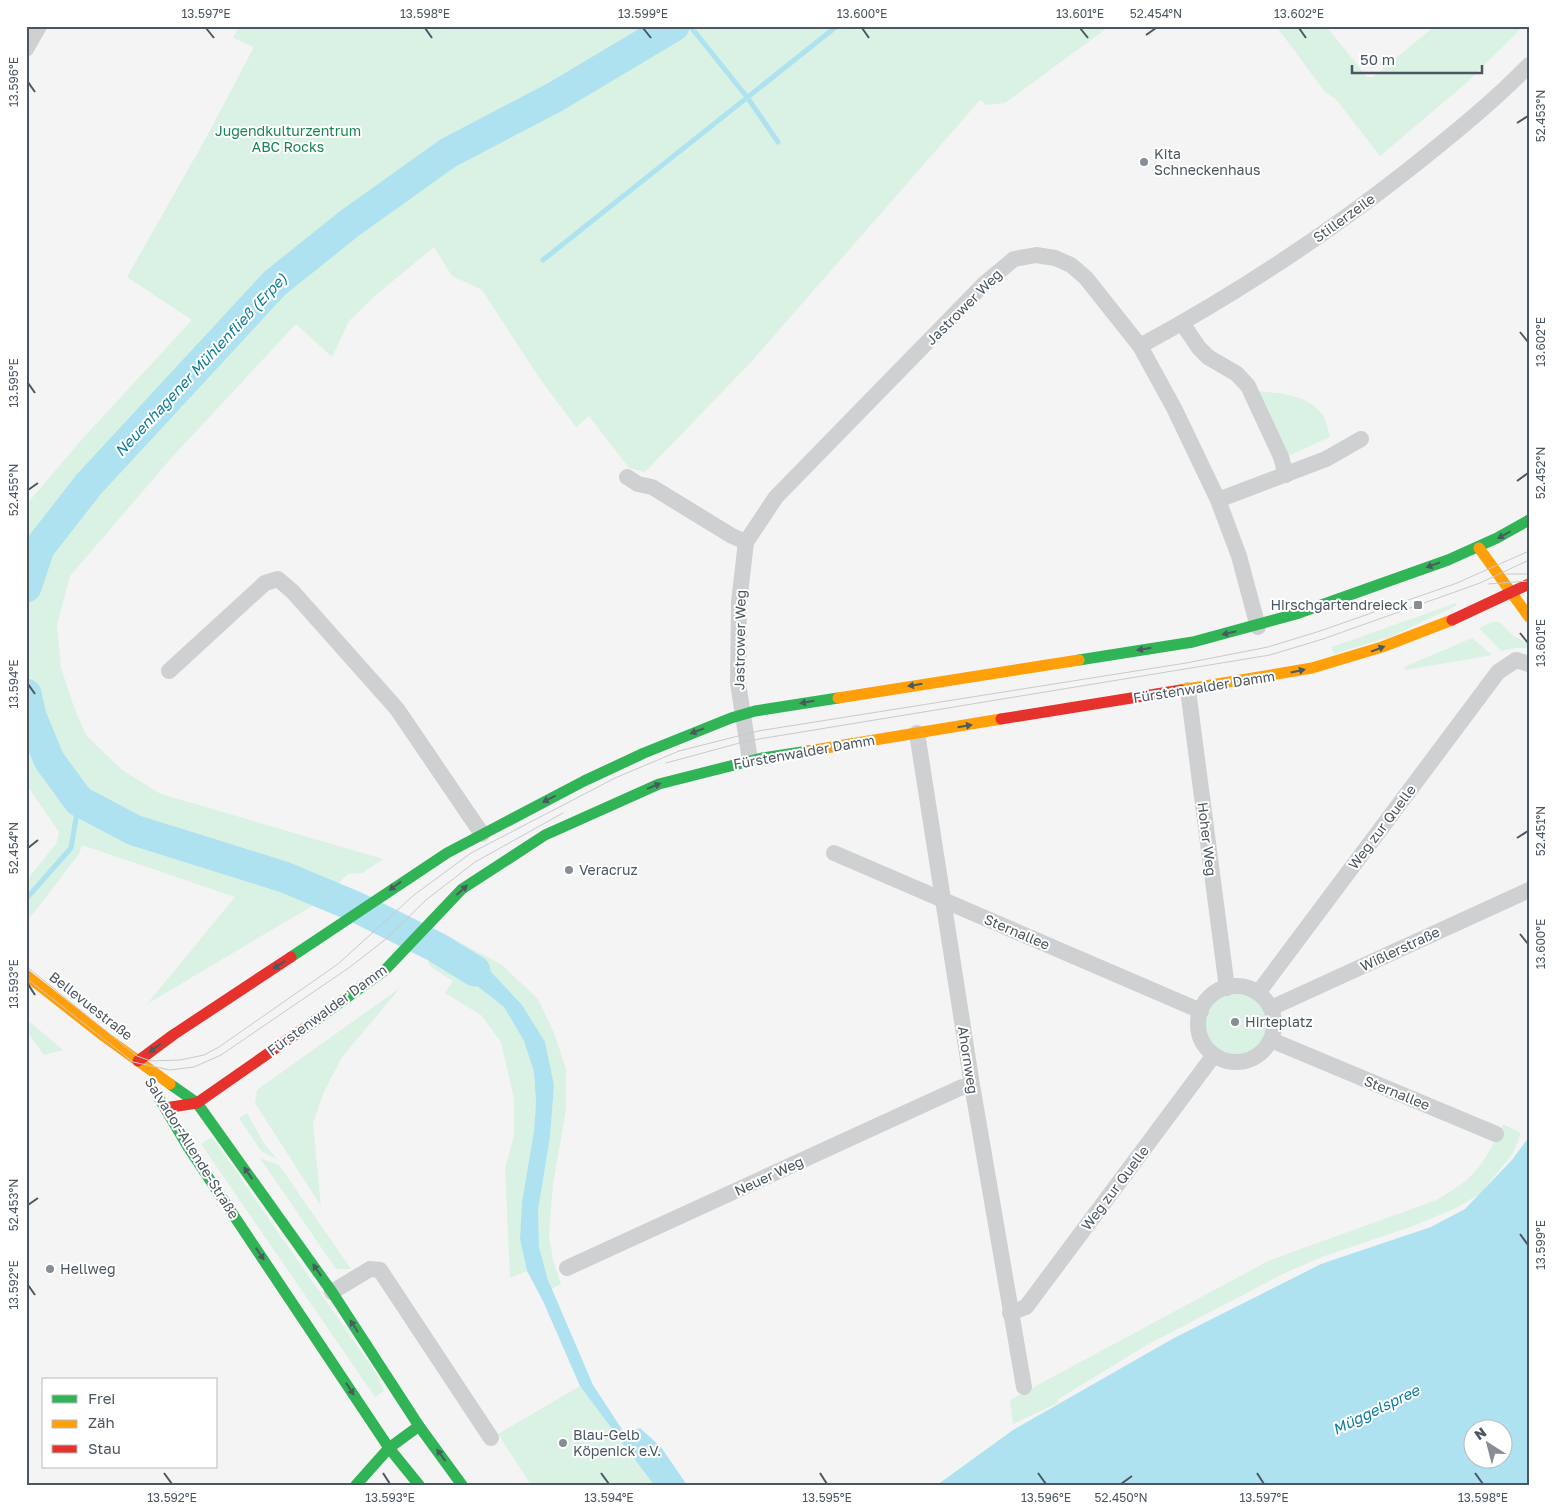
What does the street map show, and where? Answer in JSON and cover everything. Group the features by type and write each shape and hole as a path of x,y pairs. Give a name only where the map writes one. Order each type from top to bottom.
{"main road":[{"path":"138,1061 173,1035 447,852 644,752 742,715 856,694 1193,642 1258,627 1329,604 1479,548 1529,520"},
{"path":"1479,548 1529,618"},
{"name":"Fürstenwalder Damm","path":"165,1108 198,1103 357,992 385,970 462,889 488,870 546,836 658,784 750,760 1293,672 1362,655 1511,595 1529,584"},
{"name":"Bellevuestraße","path":"26,975 138,1061"},
{"name":"Salvador-Allende-Straße","path":"138,1061 198,1103 332,1292 419,1426 462,1485"},
{"name":"Salvador-Allende-Straße","path":"138,1061 188,1147 388,1448 418,1485"},
{"path":"356,1485 388,1448 419,1426"}],"street":[{"path":"26,49 39,26"},
{"name":"Stillerzeile","path":"1140,346 1248,285 1354,212 1446,139 1529,65"},
{"name":"Jastrower Weg","path":"750,760 738,692 738,625 746,542 776,497 976,292 1014,259 1036,255 1055,258 1071,265 1086,278 1140,346 1174,408 1218,500 1239,556 1258,627"},
{"path":"1182,323 1199,348 1208,357 1237,374 1248,386 1281,457 1286,475"},
{"path":"1218,500 1326,459 1361,438"},
{"path":"627,477 638,484 652,486 732,536 746,542"},
{"path":"168,671 265,583 278,579 293,592 397,710 482,834"},
{"name":"Weg zur Quelle","path":"1258,994 1498,672 1516,660 1529,664"},
{"name":"Hoher Weg","path":"1188,690 1227,988"},
{"name":"Ahornweg","path":"917,734 972,1086 1024,1387"},
{"name":"Sternallee","path":"834,853 1201,1011"},
{"name":"Wißlerstraße","path":"1271,1008 1529,890"},
{"path":"1243,987 1258,994 1271,1008 1274,1030 1271,1040 1256,1056 1246,1061 1234,1062 1214,1055 1201,1040 1199,1030 1201,1011 1211,996 1227,988 1243,987"},
{"name":"Sternallee","path":"1271,1040 1496,1134"},
{"name":"Weg zur Quelle","path":"1010,1313 1026,1307 1214,1055"},
{"name":"Neuer Weg","path":"567,1268 954,1091 972,1086"},
{"path":"332,1292 370,1269 380,1270 491,1438"}],"green space":[{"name":"Jugendkulturzentrum ABC Rocks","path":"239,26 1110,26 1005,103 986,105 980,100 752,361 645,472 629,468 589,416 576,427 540,379 482,290 452,276 434,247 376,295 349,321 332,357 296,324 174,455 70,576 57,625 61,668 86,735 122,770 161,794 383,859 362,873 348,874 319,902 147,1004 235,897 82,845 79,854 26,923 26,881 56,844 59,832 26,784 26,505 84,437 192,320 127,277 207,136 254,47 233,38"},
{"path":"1276,26 1326,26 1367,77 1373,77 1435,26 1524,26 1465,84 1380,156 1336,99 1326,93"},
{"path":"1256,391 1292,396 1309,402 1322,414 1330,437 1286,457"},
{"path":"1456,603 1457,605 1393,636 1334,654 1332,647"},
{"path":"1492,622 1500,622 1512,635 1528,644 1528,648 1501,651 1479,628"},
{"path":"1472,638 1492,655 1406,670 1404,667"},
{"path":"448,936 502,965 538,999 554,1033 566,1069 566,1110 553,1184 549,1234 553,1260 561,1284 551,1289 539,1247 538,1210 550,1137 554,1085 545,1042 443,943"},
{"path":"435,953 504,1007 524,1041 534,1072 536,1102 534,1131 522,1202 520,1239 527,1271 510,1278 505,1168 514,1136 514,1099 501,1042 481,1015 445,993 453,981 431,967 428,962"},
{"path":"400,988 342,1057 324,1092 313,1123 321,1206 255,1103 257,1090"},
{"path":"1236,994 1252,999 1257,1003 1261,1008 1266,1024 1261,1040 1257,1045 1252,1049 1236,1054 1220,1049 1215,1045 1211,1040 1206,1024 1211,1008 1215,1003 1220,999"},
{"path":"26,1019 63,1050 44,1055 26,1030"},
{"path":"247,1113 265,1145 277,1159 262,1152 239,1118"},
{"path":"1503,1124 1521,1133 1513,1153 1480,1194 1456,1208 1413,1226 1322,1257 1283,1274 1145,1346 1057,1400 1058,1403 1013,1424 1010,1400 1270,1260 1434,1201 1448,1193 1459,1186 1476,1170 1490,1150"},
{"path":"212,1137 376,1373 384,1391 375,1397 201,1144"},
{"path":"260,1158 279,1165 351,1269 336,1269"},
{"name":"Blau-Gelb Köpenick e.V.","path":"580,1386 654,1485 531,1485 498,1434"}],"water":[{"path":"443,943 491,972 522,1005 545,1042 554,1085 550,1137 538,1210 539,1247 548,1280 593,1385 625,1434 640,1428 661,1447 687,1485 654,1485 580,1386 543,1301 527,1271 520,1239 522,1202 534,1131 536,1102 534,1072 524,1041 504,1007 435,953"},
{"name":"Müggelspree","path":"1529,1137 1529,1485 937,1485 1013,1430 1174,1338 1321,1264 1431,1227 1465,1209 1512,1160"}],"waterway":[{"name":"Neuenhagener Mühlenfließ (Erpe)","path":"26,587 39,548 89,484 275,283 350,223 448,153 555,97 674,26"},
{"path":"690,26 747,97 778,142"},
{"path":"543,260 837,26"},
{"name":"Neuenhagener Mühlenfließ (Erpe)","path":"26,694 31,716 49,760 79,801 134,830 284,877 356,907 436,947 475,971"},
{"path":"26,899 71,848 79,801"}],"tram line":[{"path":"26,966 137,1056 151,1061 180,1060 204,1055 219,1047 338,964 414,895 471,853 615,778 679,751 758,731 1186,663 1268,647 1320,631 1457,583 1529,551"},
{"path":"666,763 747,741 1270,655 1323,639 1480,583 1529,560"},
{"path":"1506,574 1529,574"},
{"path":"1488,584 1529,581"},
{"path":"26,978 133,1062 170,1070 194,1067 221,1055 350,967 386,939 426,900 475,862 563,813"}],"traffic: fast":[{"path":"1079,660 1193,642 1296,614 1448,560 1497,538 1529,520"},
{"path":"291,957 447,853 584,781 644,753 731,718 755,711 838,698"},
{"path":"306,1027 385,970 462,889 545,835 659,784 762,758 808,751"},
{"path":"170,1084 197,1103 332,1292 419,1426 462,1485"},
{"path":"158,1096 188,1147 389,1448 419,1485"},
{"path":"356,1485 389,1448 419,1426"}],"traffic: slow":[{"path":"1479,548 1529,617"},
{"path":"1181,690 1312,668 1382,647 1452,620"},
{"path":"838,698 1079,660"},
{"path":"808,751 1001,719"},
{"path":"26,975 101,1034 170,1084"}],"traffic: jam":[{"path":"1452,620 1529,584"},
{"path":"1001,719 1181,690"},
{"path":"138,1061 173,1035 291,957"},
{"path":"165,1108 197,1103 306,1027"}],"place":[{"name":"Kita Schneckenhaus","path":"1144,162"},
{"name":"Hirschgartendreieck","path":"1418,605"},
{"name":"Veracruz","path":"569,870"},
{"name":"Hirteplatz","path":"1235,1022"},
{"name":"Hellweg","path":"50,1269"},
{"name":"Blau-Gelb Köpenick e.V.","path":"563,1443"}]}
